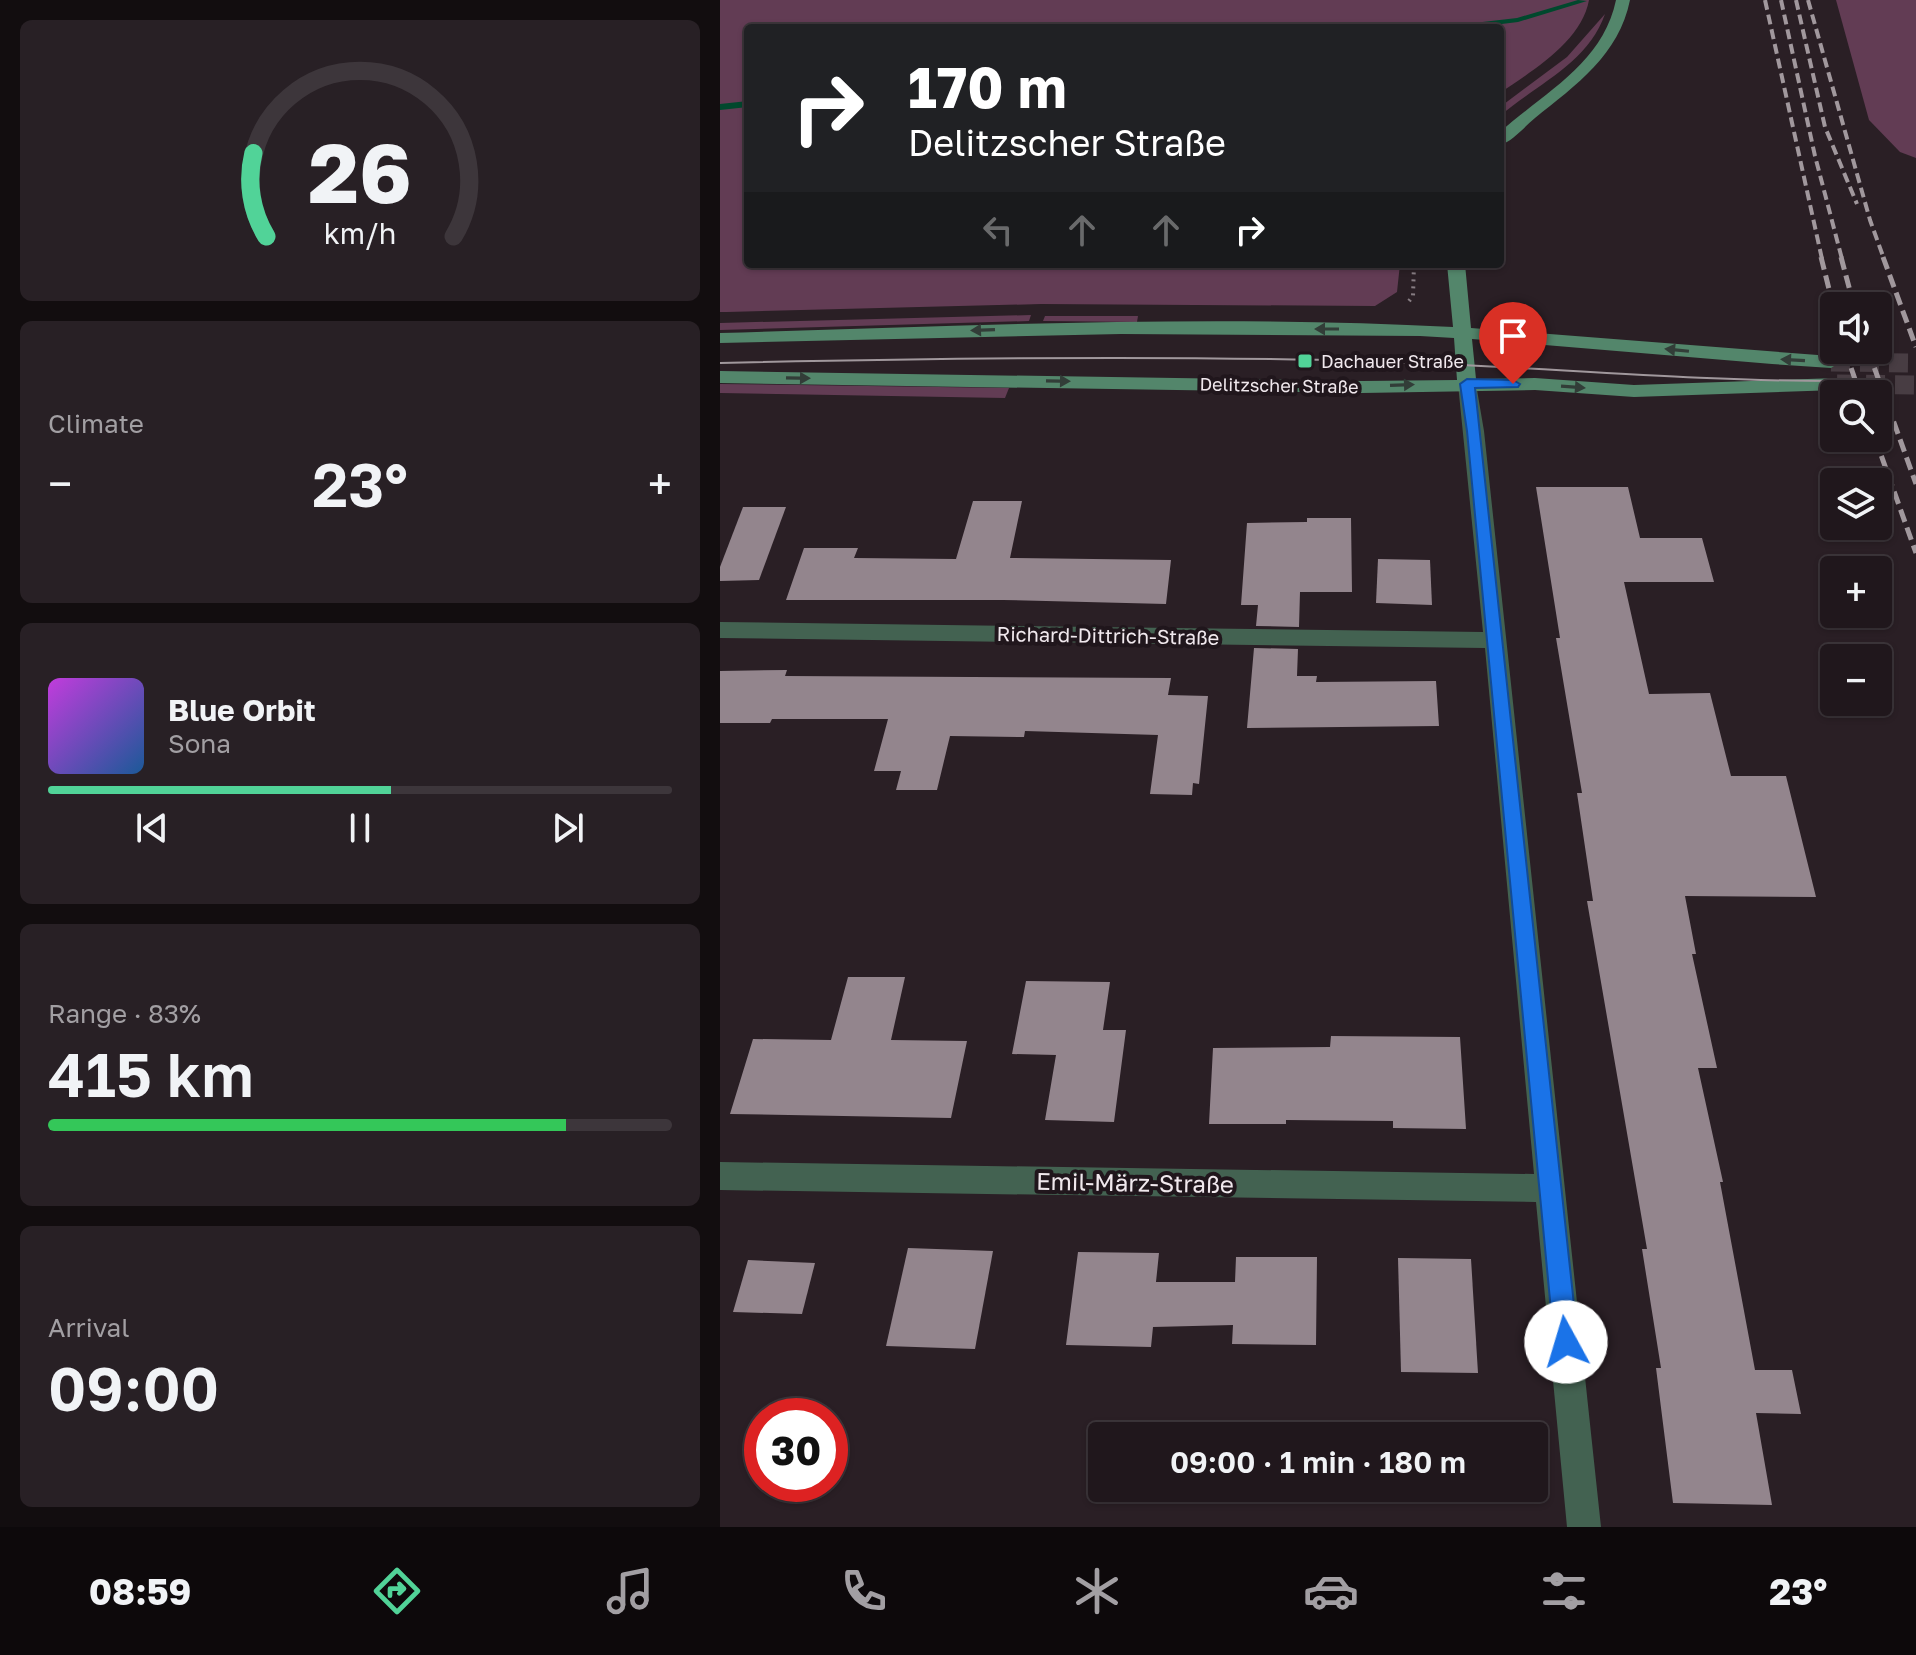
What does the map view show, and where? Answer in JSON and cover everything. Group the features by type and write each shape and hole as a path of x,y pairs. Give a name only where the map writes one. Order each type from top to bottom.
{"main road":[{"path":"1504,137 1601,53 1618,27 1623,0"},
{"path":"1456,268 1467,384"},
{"path":"720,338 1033,328 1363,329 1820,361"},
{"name":"Delitzscher Straße","path":"720,377 1362,387 1535,384 1634,391 1820,385"}],"street":[{"path":"1467,384 1496,640 1584,1527"},
{"name":"Richard-Dittrich-Straße","path":"720,630 1496,640"},
{"name":"Emil-März-Straße","path":"720,1176 1551,1188"}],"path":[{"path":"1406,306 1413,296 1414,268"}],"shaded area":[{"path":"720,0 1589,0 1577,29 1566,42 1504,90 1504,24 744,24 744,268 1400,268 1397,292 1375,306 1041,304 720,312"},
{"path":"1836,0 1916,0 1916,158 1900,152 1869,120"},
{"path":"1605,14 1587,46 1574,59 1504,113 1504,104 1567,57"},
{"path":"1031,315 1029,321 720,330 720,323"},
{"path":"1045,316 1138,316 1137,322 1043,321"},
{"path":"720,384 1009,388 1005,398 720,393"}],"building":[{"path":"1536,487 1628,487 1640,538 1702,538 1714,582 1624,582 1649,694 1710,693 1731,776 1786,776 1816,897 1685,896 1696,954 1692,954 1717,1068 1698,1068 1723,1182 1720,1182 1755,1370 1792,1370 1801,1414 1756,1413 1772,1505 1673,1503 1656,1368 1661,1368 1642,1249 1647,1249 1587,901 1593,901 1577,793 1582,793 1556,638 1560,638"},
{"path":"973,501 1022,501 1010,558 1171,560 1166,604 786,600 804,548 858,548 854,558 956,559"},
{"path":"743,507 786,507 759,580 720,581 720,567"},
{"path":"1307,518 1351,518 1352,592 1300,592 1299,627 1256,626 1258,605 1241,605 1247,523 1307,522"},
{"path":"1378,559 1430,560 1432,605 1376,603"},
{"path":"1254,648 1298,649 1297,676 1317,676 1316,682 1436,681 1439,726 1247,728"},
{"path":"787,670 785,676 1171,678 1168,695 1208,696 1199,784 1193,783 1192,795 1150,794 1158,735 1025,731 1024,737 950,736 937,790 896,790 901,771 874,771 888,719 772,719 770,723 720,723 720,671"},
{"path":"848,977 905,977 891,1040 967,1041 951,1118 730,1114 753,1039 831,1040"},
{"path":"1026,981 1110,982 1103,1030 1126,1030 1114,1122 1045,1120 1056,1055 1012,1054"},
{"path":"1331,1036 1460,1037 1466,1129 1393,1128 1393,1121 1286,1120 1286,1124 1209,1124 1213,1048 1330,1047"},
{"path":"908,1248 993,1251 975,1349 886,1346"},
{"path":"1078,1252 1159,1253 1156,1282 1235,1282 1236,1257 1317,1257 1316,1345 1232,1344 1233,1325 1153,1327 1151,1347 1066,1345"},
{"path":"1398,1258 1471,1259 1478,1373 1401,1372"},
{"path":"748,1260 815,1263 802,1314 733,1312"}],"waterway":[{"path":"1483,24 1518,20 1583,1"},
{"path":"720,107 744,104"}],"tunnel":[{"path":"1892,363 1916,363"},
{"path":"1892,385 1916,385"}],"tram line":[{"path":"720,363 1042,358 1283,359 1820,381"}],"railway":[{"path":"1765,0 1822,259"},
{"path":"1781,0 1815,156 1842,259"},
{"path":"1796,0 1825,127 1857,204"},
{"path":"1808,0 1870,220 1884,259"},
{"path":"1821,257 1830,292"},
{"path":"1841,257 1850,292"},
{"path":"1883,257 1916,347"},
{"path":"1850,364 1855,380"},
{"path":"1873,364 1916,484"},
{"path":"1880,452 1916,553"}],"place":[{"name":"Dachauer Straße","path":"1305,361"}],"route":[{"path":"1513,384 1467,384 1566,1342"}]}
